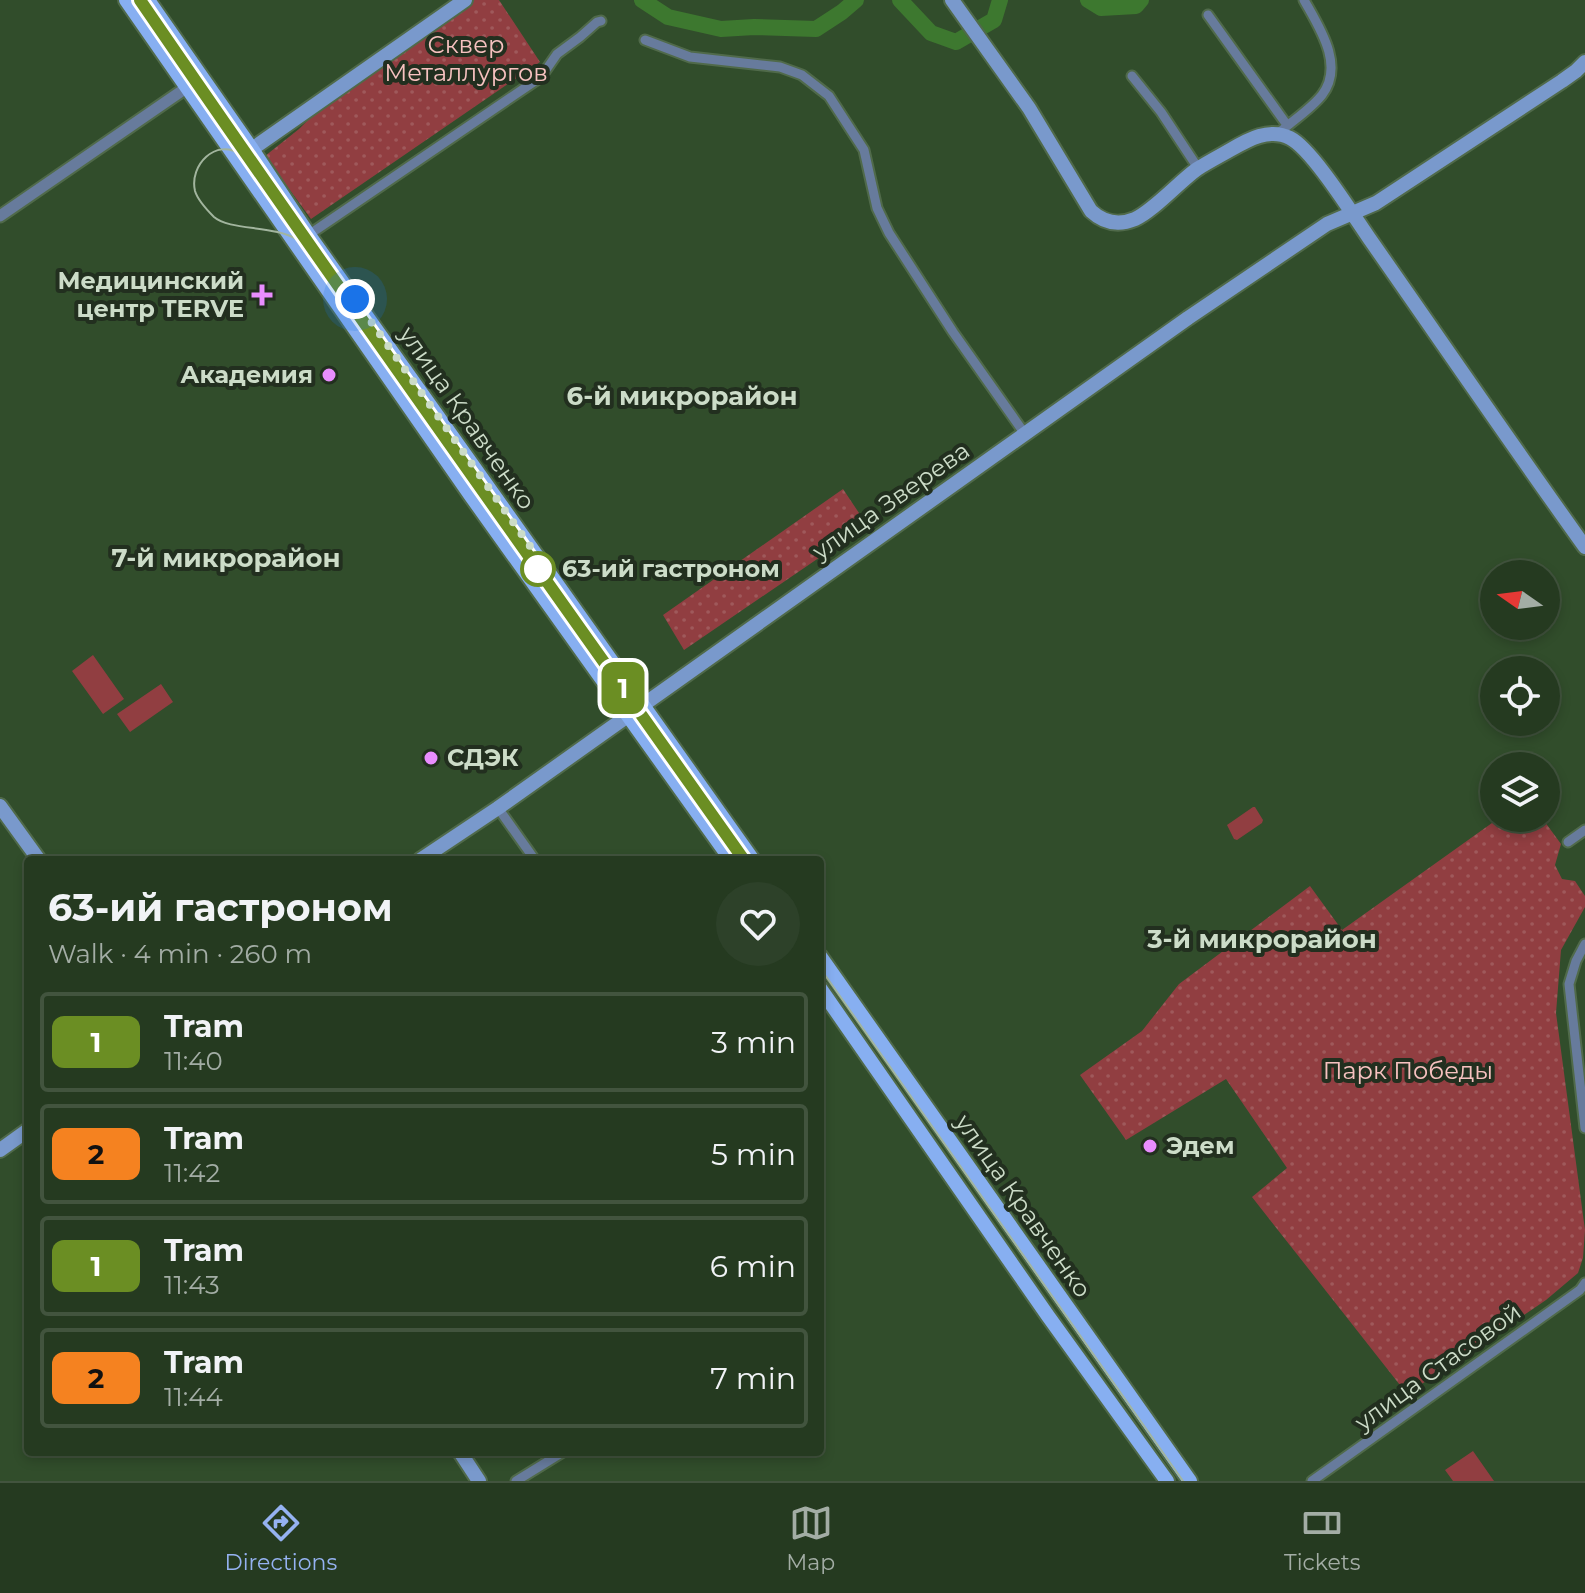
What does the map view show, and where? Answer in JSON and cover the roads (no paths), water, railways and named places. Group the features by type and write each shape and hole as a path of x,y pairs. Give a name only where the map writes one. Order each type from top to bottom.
{"main road":[{"name":"улица Кравченко","path":"126,0 407,406 728,856"},
{"name":"улица Кравченко","path":"148,0 309,235 643,705 745,856"},
{"path":"237,159 465,0"},
{"path":"952,0 1029,108 1091,211 1099,219 1122,222 1139,217 1198,168 1248,140 1283,129 1307,152 1352,213 1585,547"},
{"name":"улица Зверева","path":"426,856 1188,318 1327,224 1376,203 1562,81 1585,62"},
{"path":"216,129 235,124"},
{"path":"0,806 36,856"},
{"name":"улица Кравченко","path":"824,962 1190,1481"},
{"name":"улица Кравченко","path":"824,993 1167,1481"},
{"path":"0,1150 24,1133"},
{"path":"463,1456 479,1481"}],"street":[{"path":"1208,15 1283,129 1321,96 1330,82 1332,63 1324,36 1304,0"},
{"path":"295,244 541,77 557,54 601,21"},
{"path":"645,40 690,57 780,67 802,75 829,96 864,150 877,208 889,233 953,332 1025,434"},
{"path":"1132,76 1161,112 1198,168"},
{"path":"0,216 202,77"},
{"path":"225,142 235,124"},
{"path":"407,406 422,394"},
{"path":"439,451 454,439"},
{"path":"577,643 591,632"},
{"path":"692,806 706,796"},
{"path":"498,808 532,856"},
{"path":"1568,842 1585,830"},
{"path":"1585,944 1569,984 1585,1128"},
{"path":"824,992 841,985"},
{"path":"860,1046 876,1035"},
{"path":"894,1094 910,1083"},
{"name":"улица Стасовой","path":"1312,1481 1580,1290 1585,1283"},
{"path":"1097,1383 1112,1371"},
{"path":"516,1481 557,1456"}],"waterway":[{"path":"642,0 668,17 721,29 816,29 856,0"},
{"path":"900,0 931,33 956,42 994,20 1000,0"},
{"path":"1088,0 1101,8 1136,6 1141,0"}],"tram line":[{"path":"134,0 476,492 736,856"},
{"name":"1","path":"140,0 480,490 741,856"},
{"path":"240,154 222,149 206,157 200,164 194,181 200,202 221,221 277,232 298,240"},
{"path":"824,974 1183,1481"}],"place":[{"name":"Медицинский центр TERVE","path":"262,295"},
{"name":"Академия","path":"329,375"},
{"name":"63-ий гастроном","path":"538,569"},
{"name":"СДЭК","path":"431,758"},
{"name":"Эдем","path":"1150,1146"}],"district":[{"name":"6-й микрорайон","path":"682,396"},
{"name":"7-й микрорайон","path":"226,558"},
{"name":"3-й микрорайон","path":"1262,939"}],"park label":[{"name":"Сквер Металлургов","path":"466,59"},
{"name":"Парк Победы","path":"1408,1071"}]}
